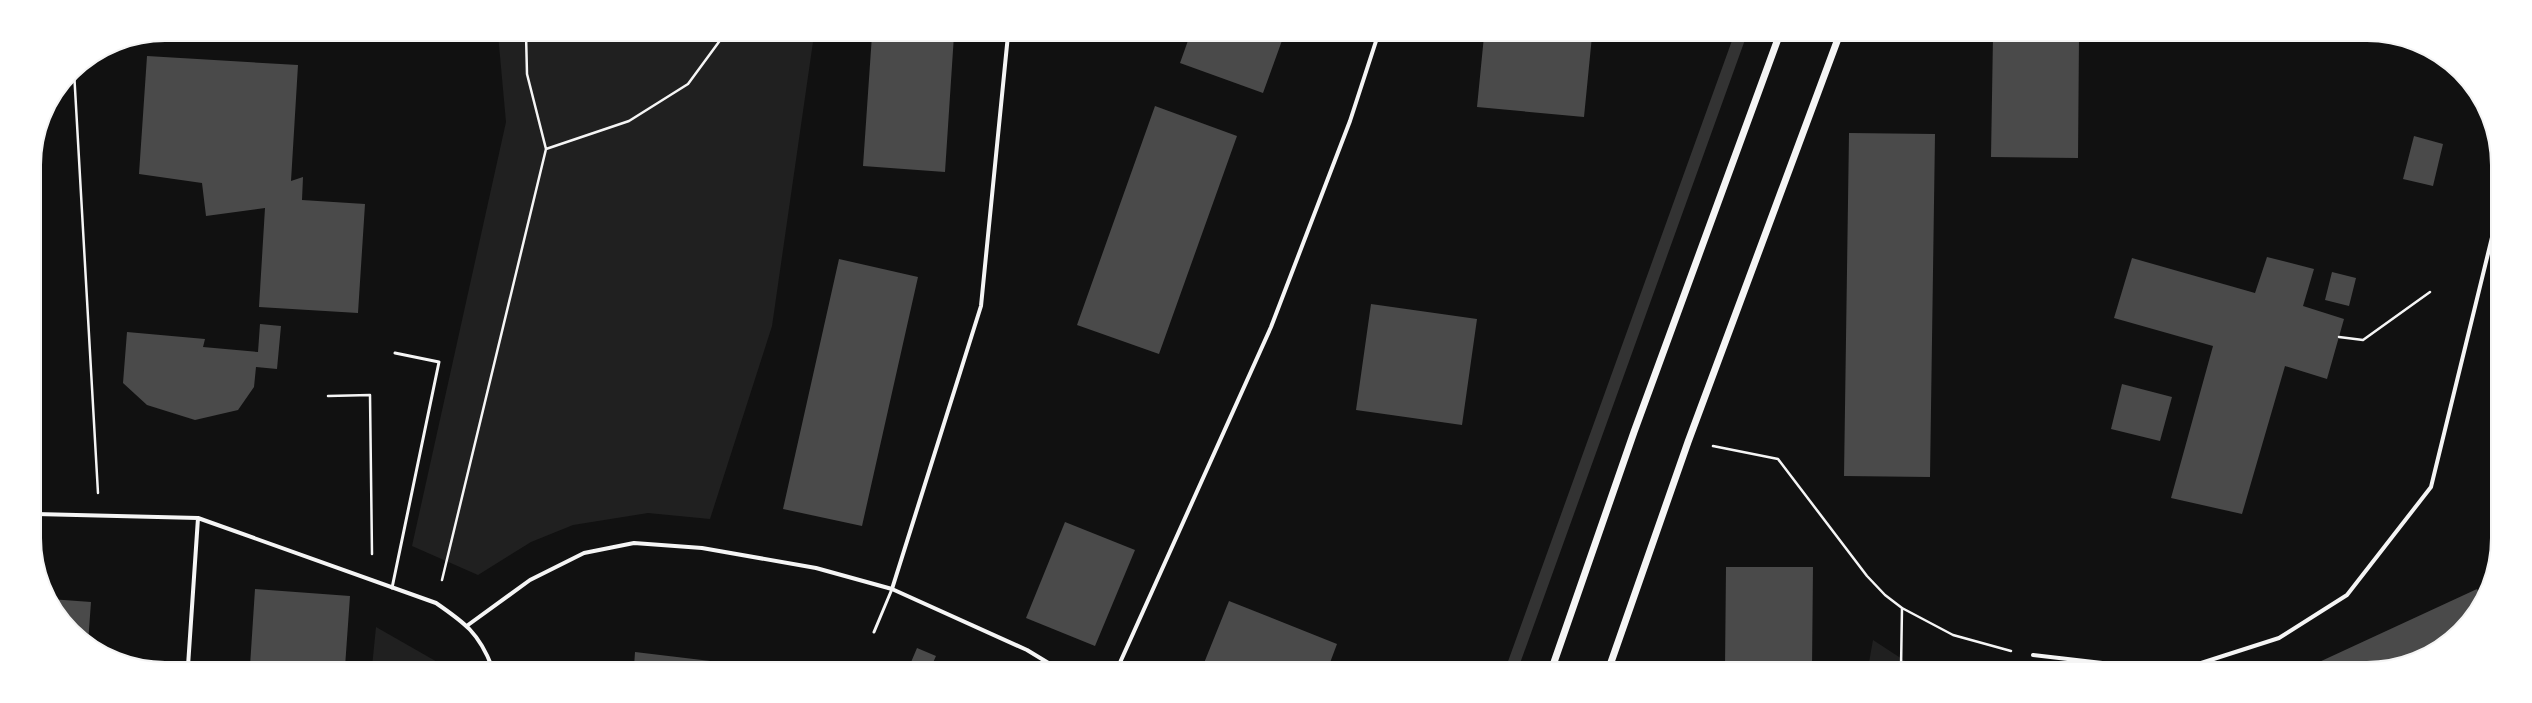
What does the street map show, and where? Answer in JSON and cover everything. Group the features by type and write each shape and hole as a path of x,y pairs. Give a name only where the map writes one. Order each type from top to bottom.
{"street":[{"path":"892,589 981,306 1007,41"},
{"path":"1120,662 1271,327 1350,121 1376,41"},
{"path":"1554,662 1634,432 1777,41"},
{"path":"1612,662 1688,442 1837,41"},
{"path":"2204,662 2279,638 2347,595 2432,487 2491,242"},
{"path":"41,514 198,518 436,604 468,625 487,654 490,662"},
{"path":"188,662 198,518"},
{"path":"468,625 530,580 584,553 634,543 702,548 816,568 892,589 1027,650 1047,662"},
{"path":"2033,655 2094,662"}],"lane":[{"path":"392,588 439,362 395,352"},
{"path":"874,632 892,589"}],"path":[{"path":"436,604 546,150 527,74 526,41"},
{"path":"546,150 629,121 688,84 720,41"},
{"path":"75,80 100,515"},
{"path":"2339,337 2363,340 2430,292"},
{"path":"328,396 370,395 372,581"},
{"path":"1688,442 1778,459 1867,576 1902,608 1953,635 2003,650"},
{"path":"1902,608 1902,662"}],"shaded area":[{"path":"499,41 813,41 772,326 710,519 648,513 573,525 531,542 478,575 412,546 506,122"},
{"path":"376,627 437,662 372,662"},
{"path":"1873,640 1907,662 1869,662"}],"building":[{"path":"872,41 954,41 945,172 863,166"},
{"path":"1188,41 1282,41 1263,93 1180,63"},
{"path":"1484,41 1592,41 1584,117 1477,107"},
{"path":"1993,41 2079,41 2078,158 1991,157"},
{"path":"147,56 298,65 291,181 303,177 302,200 365,204 358,313 259,307 265,208 206,216 202,183 139,174"},
{"path":"1155,106 1237,136 1159,354 1077,325"},
{"path":"1849,133 1935,134 1930,477 1844,476"},
{"path":"2414,136 2443,144 2433,186 2403,179"},
{"path":"2267,257 2314,269 2303,306 2344,319 2327,379 2285,366 2242,514 2171,498 2213,346 2114,318 2132,258 2255,293"},
{"path":"839,259 918,277 862,526 783,509"},
{"path":"2332,272 2356,278 2349,306 2325,300"},
{"path":"1371,304 1477,319 1462,425 1356,410"},
{"path":"260,324 281,326 277,369 256,367 254,387 238,410 195,420 147,405 123,383 127,332 205,339 203,347 258,352"},
{"path":"2122,384 2172,397 2160,441 2111,429"},
{"path":"1065,522 1135,550 1095,646 1026,618"},
{"path":"1726,567 1813,567 1812,662 1725,662"},
{"path":"255,589 350,596 345,662 250,662"},
{"path":"2477,589 2478,592 2455,626 2436,641 2414,653 2391,660 2375,662 2319,662"},
{"path":"58,600 91,602 89,635 77,626"},
{"path":"1229,601 1337,644 1330,662 1204,662"},
{"path":"917,648 936,656 933,662 911,662"},
{"path":"635,652 719,662 634,662"}],"waterway":[{"path":"1514,662 1738,41"}]}
